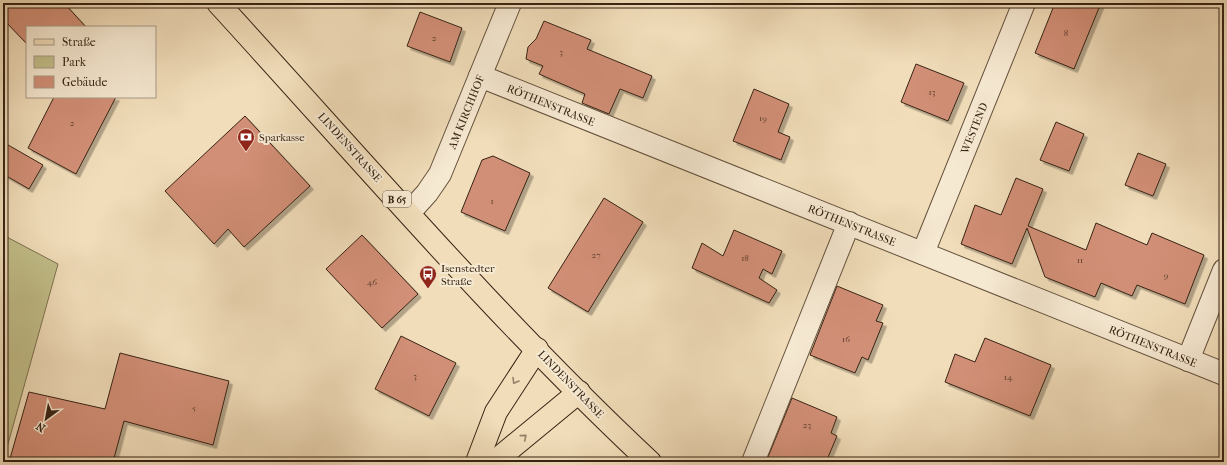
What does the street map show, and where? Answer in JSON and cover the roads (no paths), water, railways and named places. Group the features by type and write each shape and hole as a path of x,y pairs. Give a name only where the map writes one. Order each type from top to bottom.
{"main road":[{"name":"LINDENSTRASSE","path":"218,3 451,260 536,349 650,462"},
{"path":"477,462 496,412 536,349"},
{"path":"494,462 579,392"}],"street":[{"name":"AM KIRCHHOF","path":"409,213 427,193 440,174 510,3"},
{"name":"WESTEND","path":"923,253 1024,3"},
{"name":"RÖTHENSTRASSE","path":"480,76 1224,374"},
{"path":"753,462 849,223"},
{"path":"1188,360 1224,270"}],"place":[{"name":"Sparkasse","path":"246,152"},
{"name":"Isenstedter Straße","path":"428,289"}]}
